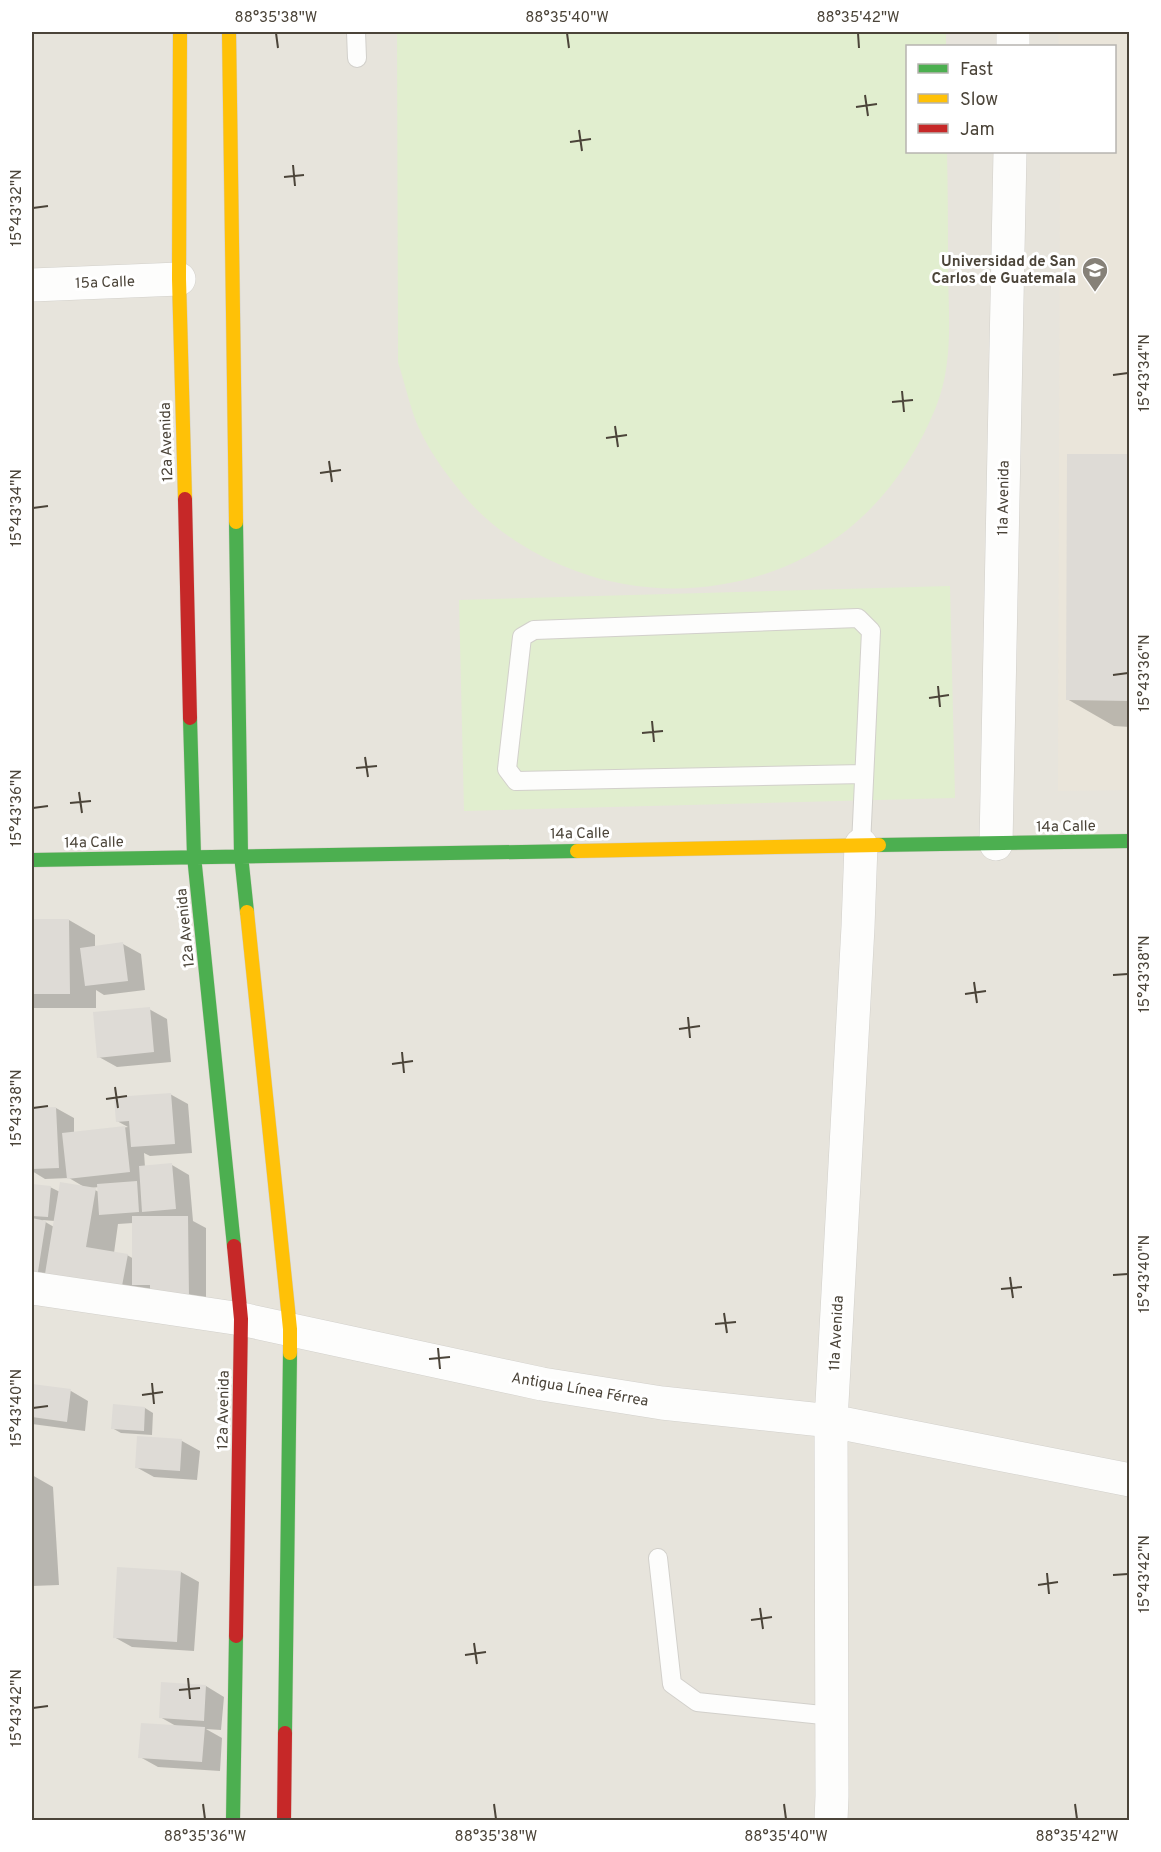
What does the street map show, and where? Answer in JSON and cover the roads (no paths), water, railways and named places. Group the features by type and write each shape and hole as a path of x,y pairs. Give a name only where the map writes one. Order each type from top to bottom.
{"main road":[{"name":"12a Avenida","path":"180,32 179,279 194,856 241,1319 233,1821"},
{"path":"230,32 242,855 290,1329 284,1817"},
{"name":"14a Calle","path":"32,860 1130,841"}],"street":[{"name":"11a Avenida","path":"996,844 1010,153"},
{"name":"15a Calle","path":"32,285 179,279"},
{"name":"11a Avenida","path":"831,1821 831,1421 861,845"},
{"name":"Antigua Línea Férrea","path":"32,1288 241,1319 542,1384 615,1396 831,1421 1130,1479"}],"lane":[{"path":"356,32 357,58"},
{"path":"861,845 871,631 858,618 534,630 522,637 507,769 516,781 864,774"},
{"path":"658,1558 672,1684 697,1702 832,1716"}],"place":[{"name":"Universidad de San Carlos de Guatemala","path":"1095,293"}]}
